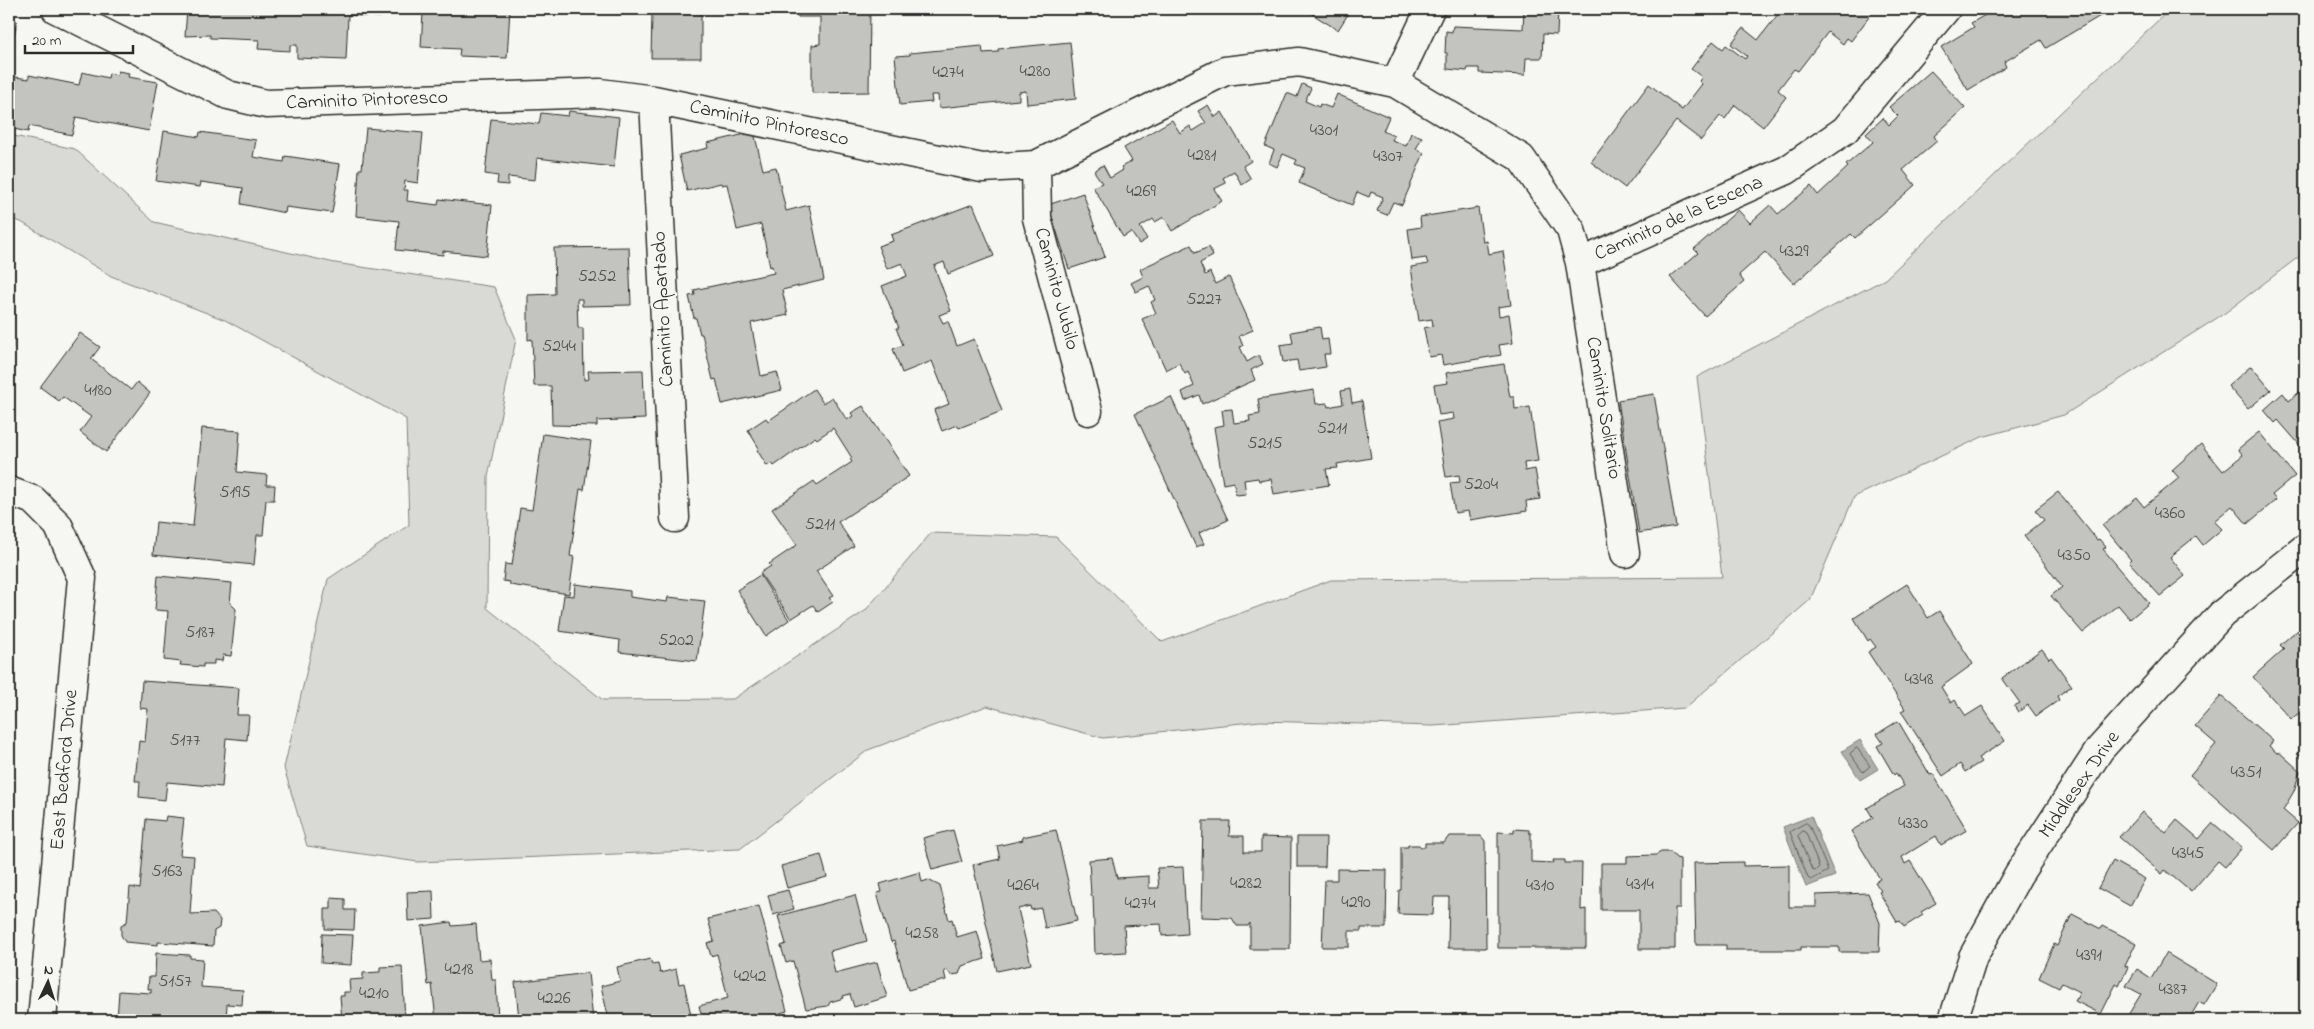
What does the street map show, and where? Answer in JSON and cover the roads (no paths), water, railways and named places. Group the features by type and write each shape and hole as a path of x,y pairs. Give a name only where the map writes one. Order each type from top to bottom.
{"street":[{"name":"Caminito Pintoresco","path":"56,9 228,95 266,104 600,93 654,100 982,168 1036,165 1225,71 1300,62 1394,83"},
{"path":"1394,83 1430,9"},
{"name":"Caminito de la Escena","path":"1394,83 1521,158 1570,230 1580,263 1788,170 1845,130 1946,9"},
{"name":"Caminito Apartado","path":"654,100 675,518"},
{"name":"Caminito Jubilo","path":"1036,165 1037,218 1088,411"},
{"name":"Caminito Solitario","path":"1580,263 1625,553"},
{"name":"East Bedford Drive","path":"9,491 33,500 58,525 82,578 42,1020"},
{"name":"Middlesex Drive","path":"1953,1020 1973,957 2018,875 2100,749 2222,614 2305,548"}],"water":[{"path":"1860,740 1878,769 1860,780 1842,751"},
{"path":"1811,816 1835,876 1806,887 1783,827"}]}
